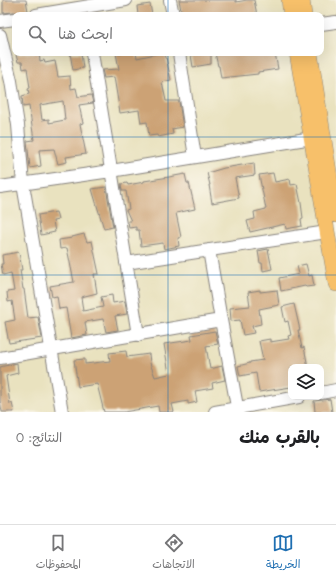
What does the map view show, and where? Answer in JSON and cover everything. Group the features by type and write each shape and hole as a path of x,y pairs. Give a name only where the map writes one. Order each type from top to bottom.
{"main road":[{"path":"289,0 291,12"},
{"path":"302,0 304,12"},
{"path":"298,56 336,284"},
{"path":"311,56 334,188 336,215"}],"street":[{"path":"54,12 126,0"},
{"path":"170,0 172,12"},
{"path":"0,21 12,19"},
{"path":"324,24 336,22"},
{"path":"0,35 11,81 18,125 23,184 62,412"},
{"path":"92,56 138,335"},
{"path":"179,56 195,157"},
{"path":"0,188 312,138"},
{"path":"126,263 327,232"},
{"path":"209,250 237,410"},
{"path":"0,358 221,320"},
{"path":"324,392 336,390"},
{"path":"215,412 237,410 288,399"}],"building":[{"path":"3,0 26,0 28,11 3,13"},
{"path":"179,0 236,0 236,2 254,0 256,12 181,12"},
{"path":"150,4 151,12 138,12 137,6"},
{"path":"16,56 39,56 40,61 44,60 45,63 55,61 58,77 70,76 71,89 76,88 78,97 91,95 93,103 79,105 83,123 80,124 86,154 66,157 67,162 58,164 54,149 39,150 41,166 30,168 27,141 34,140 29,106 23,107 22,96 29,94 28,89 30,88 27,68 23,69 22,62 18,62","holes":["63,101 65,120 49,123 49,119 42,120 40,105"]},
{"path":"71,56 81,56 83,68 73,70"},
{"path":"117,56 137,56 137,58 146,56 166,56 171,80 162,82 166,101 179,101 183,127 172,129 173,134 158,137 157,135 149,136 147,122 141,123 139,110 120,113 114,77 104,78 102,70 119,69"},
{"path":"191,56 211,56 211,64 193,67"},
{"path":"216,56 276,56 278,69 258,72 258,74 221,78"},
{"path":"254,163 255,175 235,178 239,198 212,203 207,173 224,168"},
{"path":"273,173 275,182 290,179 291,185 297,184 303,218 301,219 302,226 286,229 285,224 250,232 247,221 255,219 254,212 266,209 259,175"},
{"path":"185,174 187,183 189,183 195,209 176,213 181,237 178,238 179,246 164,249 163,243 141,246 139,230 136,230 136,227 129,228 128,221 131,221 126,210 129,209 126,191 122,191 121,184 127,183 128,185"},
{"path":"106,187 113,227 104,229 92,189"},
{"path":"56,212 58,220 53,221 55,232 41,235 38,215"},
{"path":"84,234 87,242 92,241 99,274 94,274 97,293 81,297 83,311 103,307 101,297 112,295 113,303 125,301 127,314 115,316 118,330 106,332 103,319 85,322 87,335 71,338 66,308 59,309 57,296 52,297 50,286 74,282 67,248 60,249 59,240"},
{"path":"268,249 272,269 263,271 258,251"},
{"path":"19,252 22,270 20,270 28,318 38,317 42,338 9,343 5,322 15,320 12,301 8,302 7,292 14,291 11,273 3,275 1,264 3,264 2,255"},
{"path":"306,264 309,276 312,275 314,286 305,286 281,291 279,278 299,274 297,266"},
{"path":"260,290 260,292 277,290 279,305 259,309 261,324 252,326 254,333 243,335 240,320 231,321 230,308 250,306 248,292"},
{"path":"294,304 300,330 298,330 302,348 304,347 307,364 288,364 288,387 259,392 256,373 240,376 238,366 263,360 259,341 270,339 270,342 289,339 288,336 291,335 288,321 285,322 282,307"},
{"path":"215,331 218,344 206,346 210,369 222,366 225,380 212,383 213,388 195,391 197,402 188,404 188,401 172,404 174,412 159,412 158,406 124,412 104,412 97,384 78,387 74,360 85,359 85,364 110,361 109,353 126,351 127,357 149,354 150,363 155,377 169,374 164,344 192,340 191,335"},
{"path":"17,363 18,373 6,376 10,404 12,403 14,412 2,412 0,401 0,367"},
{"path":"330,399 332,412 315,412 314,401"}]}
